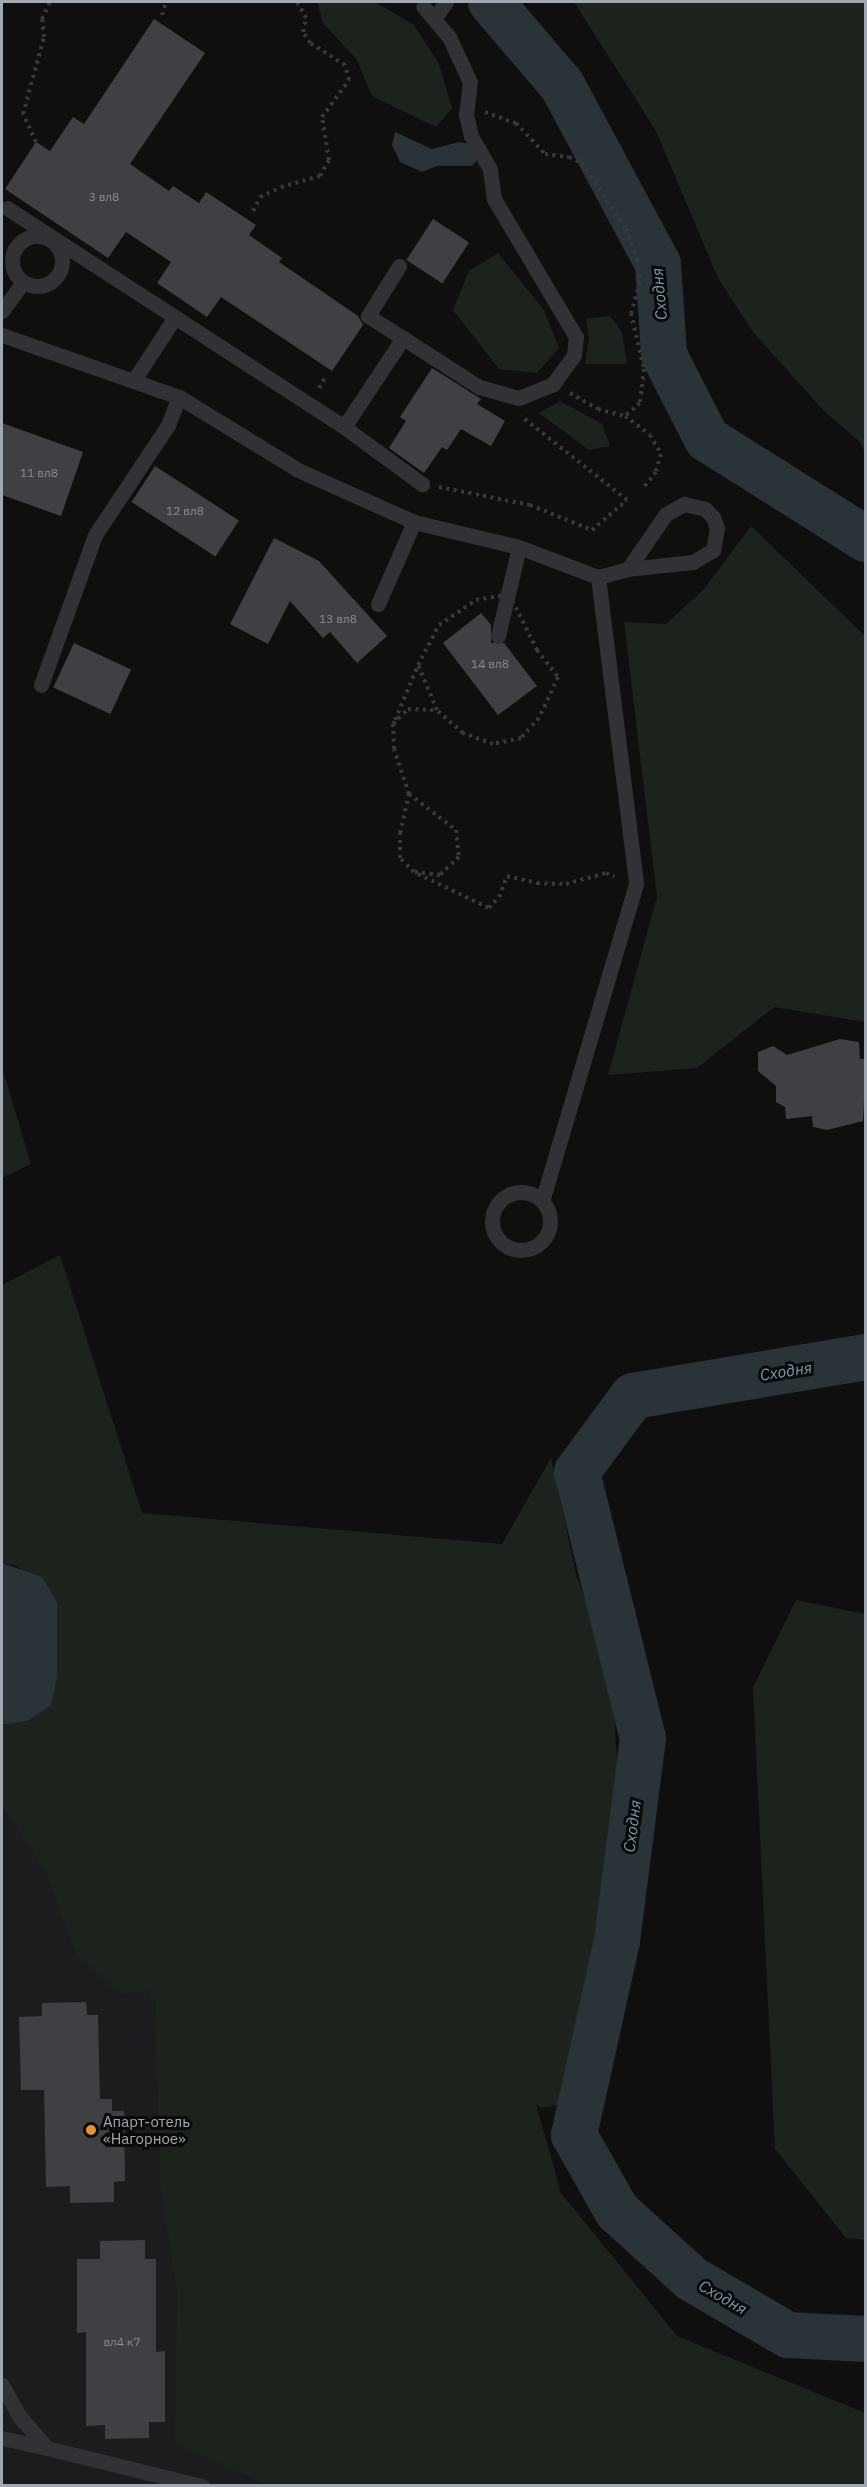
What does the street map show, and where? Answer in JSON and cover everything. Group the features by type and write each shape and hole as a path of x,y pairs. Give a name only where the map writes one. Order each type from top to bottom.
{"lane":[{"path":"434,19 446,2"},
{"path":"399,266 368,316 478,387 519,398 553,384 574,355 576,338 494,199 490,169 471,136 468,100 470,82 449,38 423,6"},
{"path":"7,208 344,427 422,484"},
{"path":"22,283 12,266 16,247 33,236 53,238"},
{"path":"22,283 41,286 58,276 62,257 53,238"},
{"path":"2,311 22,283"},
{"path":"134,380 175,317"},
{"path":"2,335 178,397 298,470 414,522 519,547 598,577 628,569 677,566 705,558 717,539 713,517 695,505 674,508 628,569"},
{"path":"344,427 403,338"},
{"path":"40,685 95,535 168,425 178,397"},
{"path":"378,604 414,522"},
{"path":"498,636 519,547"},
{"path":"543,1198 636,884 598,577"},
{"path":"2,2385 20,2417 47,2448"},
{"path":"2,2438 202,2486"}],"path":[{"path":"36,142 23,114 44,38 42,19 50,2"},
{"path":"162,15 166,2"},
{"path":"253,212 260,197 281,187 320,176 329,160 322,117 349,80 345,65 310,43 303,32 306,18 297,2"},
{"path":"468,100 480,110 516,123 545,154 569,157 582,163 626,229 640,282 631,314 644,369 640,403 625,416"},
{"path":"553,384 598,409 625,416 650,435 661,454 656,472 644,487"},
{"path":"422,484 530,505 592,530 627,500 532,427 497,392"},
{"path":"418,665 437,710 463,732 494,744 521,738 539,718 558,677 537,650 509,594 476,600 439,625 418,665 393,724 394,749 409,794 400,833 400,858 414,872 489,908 499,897 507,876 537,883 566,884 606,873 636,884"},
{"path":"393,724 408,708 437,710"},
{"path":"409,794 456,830 459,857 440,875 414,872"}],"shaded area":[{"path":"317,2 375,2 414,25 439,64 452,108 436,127 372,96 357,60 323,23"},
{"path":"574,2 865,2 865,452 860,442 824,411 753,332 718,278 656,131"},
{"path":"395,132 432,149 459,142 474,145 480,156 472,166 437,166 422,172 400,162 392,145"},
{"path":"498,253 544,310 559,348 537,373 499,369 453,310 469,271"},
{"path":"610,316 622,332 627,364 585,364 589,338 586,319"},
{"path":"560,401 602,424 610,446 589,450 539,413"},
{"path":"751,526 865,636 865,1022 774,1007 697,1068 608,1075 657,897 624,622 666,624 704,589"},
{"path":"2,1067 31,1164 2,1178"},
{"path":"60,1255 142,1513 502,1544 551,1458 577,1578 612,1669 618,1784 606,1925 569,2103 541,2108 536,2104 561,2193 677,2336 865,2413 865,2485 267,2485 175,2443 177,2291 160,2183 156,2004 147,1991 119,1994 76,1954 46,1871 2,1805 2,1725 27,1721 57,1678 57,1601 17,1566 2,1563 2,1285"},
{"path":"2,1563 42,1577 57,1602 57,1678 51,1705 27,1721 2,1725"},
{"path":"796,1600 865,1614 865,2240 846,2238 775,2149 753,1688"},
{"name":"Апарт-отель «Нагорное»","path":"2,1750 111,1889 171,2044 361,2485 2,2485"}],"building":[{"path":"154,19 205,53 130,164 169,191 173,186 199,203 206,192 256,225 249,235 282,258 279,262 358,316 363,325 332,371 221,297 207,317 157,283 171,262 126,232 108,258 5,189 36,142 50,151 73,117 84,124"},
{"path":"433,219 469,242 442,284 406,260"},
{"path":"432,368 481,399 477,404 505,421 491,446 461,429 447,450 442,447 424,473 389,448 406,421 400,417"},
{"path":"2,423 83,452 61,516 2,495"},
{"path":"155,466 239,520 215,557 132,502"},
{"path":"274,538 319,561 387,636 357,663 330,632 323,638 290,601 268,644 230,624"},
{"path":"481,613 491,625 491,643 504,643 537,686 498,715 443,643"},
{"path":"74,643 131,670 110,714 53,687"},
{"path":"840,1039 859,1042 860,1059 866,1059 863,1121 827,1130 813,1127 812,1116 786,1119 785,1107 776,1102 776,1086 758,1071 758,1052 773,1046 787,1055"},
{"path":"86,2002 87,2015 98,2015 100,2099 112,2099 112,2111 124,2111 125,2181 114,2182 114,2202 70,2203 70,2186 46,2187 44,2090 21,2090 19,2017 42,2016 42,2003"},
{"path":"145,2240 145,2259 156,2259 156,2352 165,2351 165,2422 149,2422 149,2438 105,2439 105,2425 86,2426 86,2332 77,2333 77,2259 100,2259 100,2241"}],"waterway":[{"name":"Сходня","path":"491,2 562,85 658,264 664,355 707,439 866,539"},
{"name":"Сходня","path":"866,1357 633,1396 577,1472 643,1738 617,1941 574,2135 617,2211 692,2279 788,2335 866,2339"}],"place":[{"name":"Апарт-отель «Нагорное»","path":"91,2130"}]}
